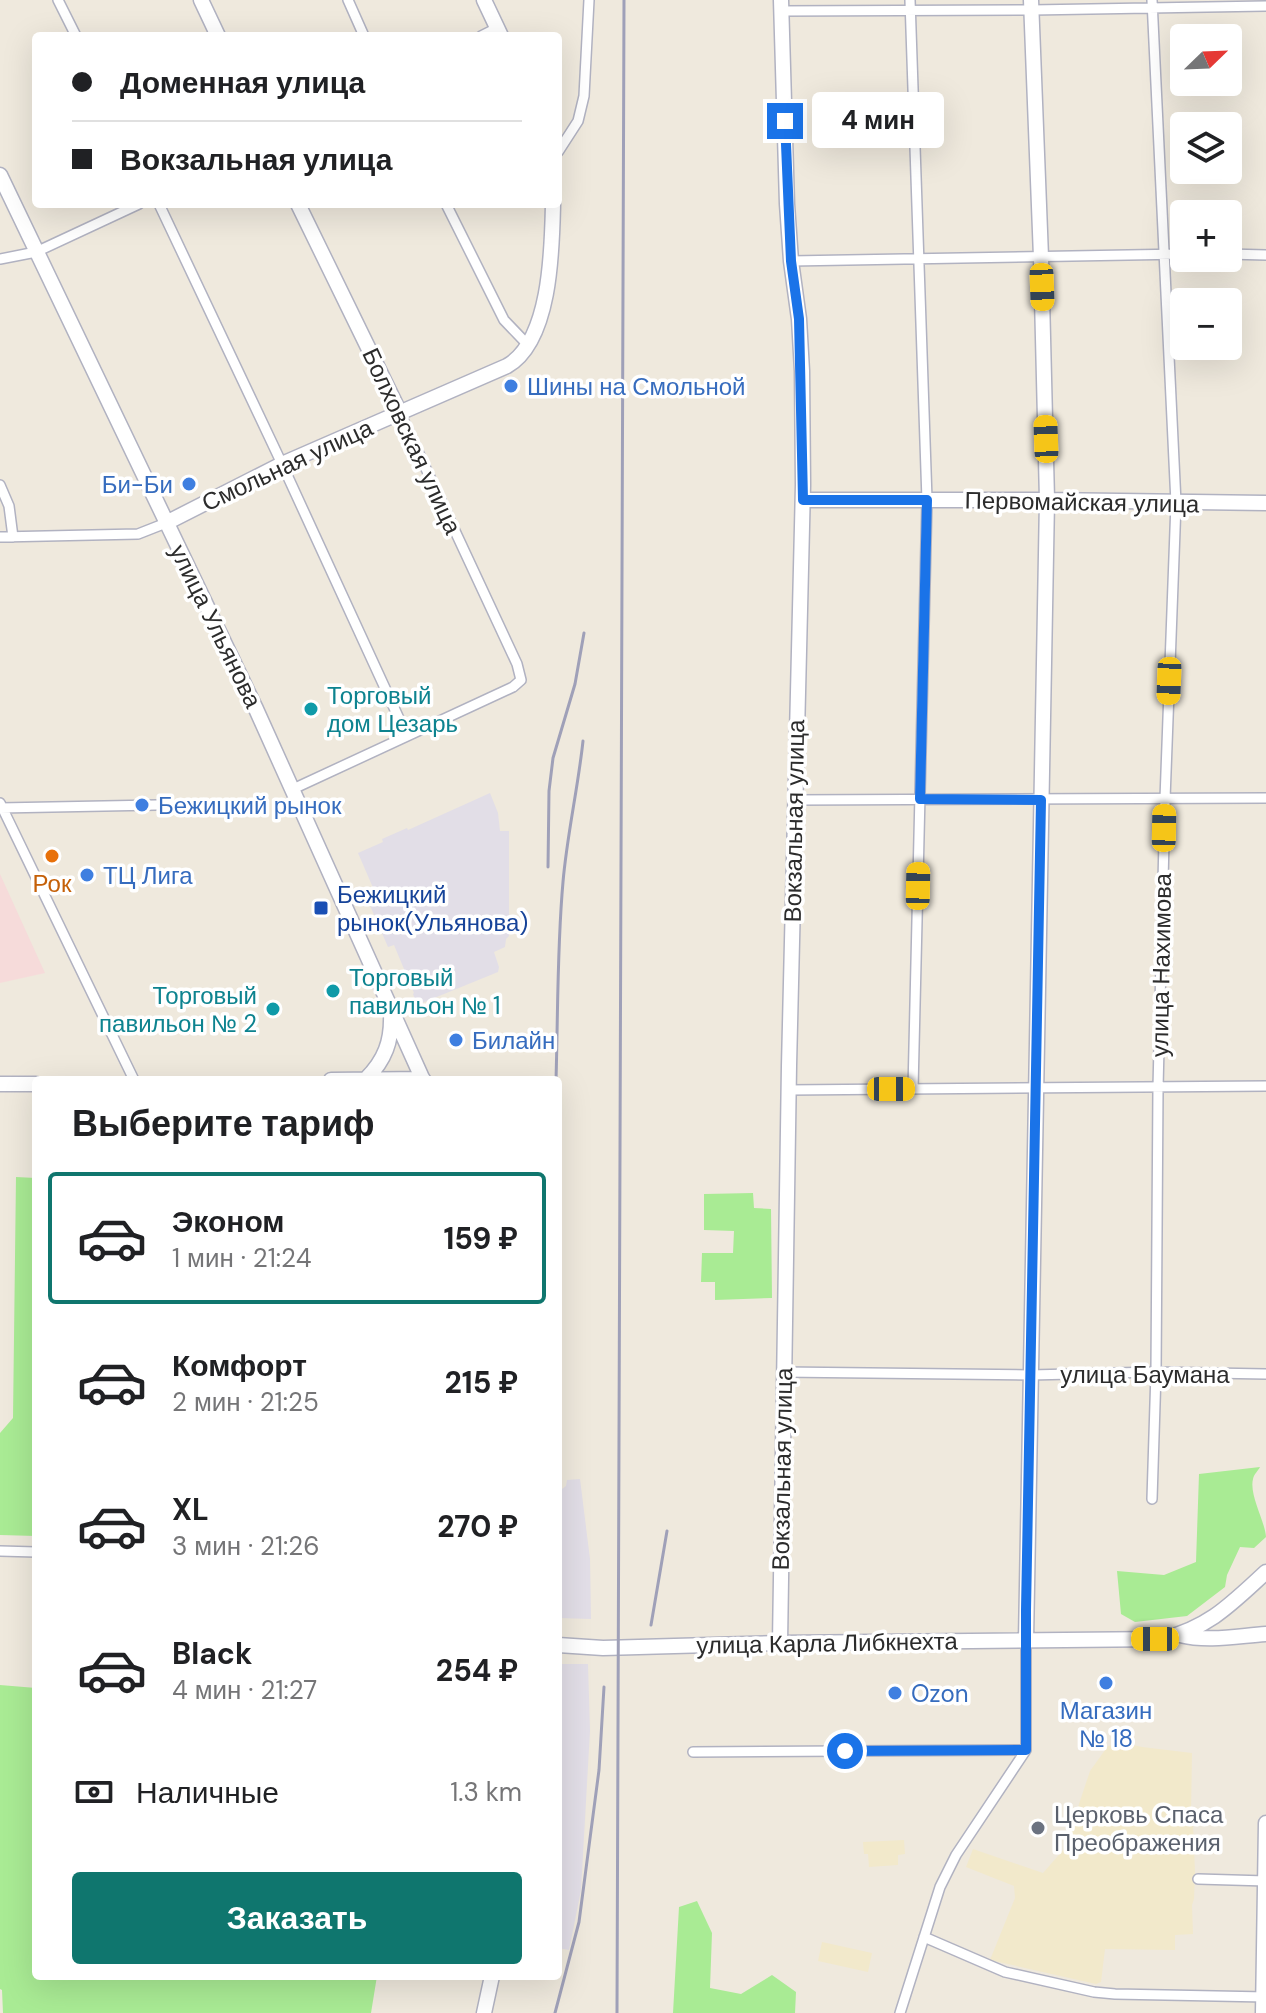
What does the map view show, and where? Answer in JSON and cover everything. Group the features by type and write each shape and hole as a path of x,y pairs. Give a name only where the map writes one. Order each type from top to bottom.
{"main road":[{"path":"201,0 216,32"},
{"path":"484,0 499,32"},
{"path":"1026,1640 1047,500 1032,5"},
{"name":"Вокзальная улица","path":"780,1643 789,1029 803,500 799,319 791,261 781,6"},
{"name":"улица Ульянова","path":"0,175 293,789 421,1076"},
{"name":"Болховская улица","path":"300,208 400,413"},
{"path":"528,345 540,313 548,277 553,208"},
{"name":"Смольная улица","path":"166,523 282,464 507,366 528,345"},
{"name":"Первомайская улица","path":"803,500 1266,503"},
{"path":"369,1076 386,1052 392,1028 391,1010"},
{"path":"0,1084 32,1084"},
{"path":"1179,1635 1202,1626 1219,1614 1266,1572"},
{"path":"1179,1635 1204,1638 1266,1634"},
{"name":"улица Карла Либкнехта","path":"562,1645 603,1648 1163,1639 1179,1635"},
{"path":"1263,2013 1266,1823"},
{"path":"484,2013 491,1980"}],"street":[{"path":"58,0 74,32"},
{"path":"348,0 362,32"},
{"path":"562,146 578,121 584,96 589,0"},
{"path":"781,6 1152,3 1266,6"},
{"name":"улица Нахимова","path":"1152,3 1176,503 1158,1088 1152,1499"},
{"path":"910,5 927,500 913,1089"},
{"path":"0,259 36,252 130,208"},
{"path":"161,208 407,736 293,789"},
{"path":"448,208 504,320 528,345"},
{"path":"791,261 1170,254"},
{"path":"1242,254 1266,255"},
{"name":"Болховская улица","path":"400,413 517,664 521,680 513,687 407,736"},
{"path":"0,485 9,506 13,537"},
{"name":"Смольная улица","path":"0,537 138,534 166,523"},
{"path":"795,800 1266,798"},
{"path":"132,1076 1,806 156,805"},
{"path":"788,1090 1266,1086"},
{"name":"улица Баумана","path":"783,1372 1266,1374"},
{"path":"0,1551 32,1552"},
{"path":"900,2013 940,1887 956,1855 1026,1750 1026,1640"},
{"path":"693,1752 1026,1750"},
{"path":"1198,1879 1265,1881"},
{"path":"924,1937 1005,1972 1094,1992 1265,1997"}],"shaded area":[{"path":"490,793 498,813 500,831 509,831 509,936 505,947 494,952 498,972 417,1005 394,945 388,947 365,894 374,890 358,853 383,842 382,839"},
{"path":"0,874 45,973 0,983"},
{"path":"580,1479 590,1559 591,1619 562,1618 562,1489 567,1480"},
{"path":"562,1664 588,1664 590,1731 581,1890 569,1950 562,1949"},
{"path":"1124,1743 1192,1753 1193,1934 1175,1935 1175,1950 1105,1949 1101,1982 1096,1984 990,1960 1015,1898 1014,1886 966,1867 973,1849 1043,1873 1064,1849 1090,1771 1108,1746"},
{"path":"904,1840 905,1854 898,1855 898,1865 869,1867 863,1842"},
{"path":"822,1942 872,1953 868,1972 818,1961"}],"green space":[{"path":"16,1177 32,1178 32,1536 0,1535 0,1433 13,1418"},
{"path":"753,1193 754,1208 771,1209 772,1298 715,1300 715,1282 701,1282 702,1253 733,1253 734,1231 704,1230 704,1194"},
{"path":"1260,1467 1252,1485 1266,1537 1254,1548 1240,1547 1225,1587 1187,1616 1135,1622 1121,1614 1117,1571 1164,1575 1196,1562 1199,1474"},
{"path":"0,1685 32,1688 32,1980 376,1980 371,2013 3,2013 0,1989"},
{"path":"697,1901 712,1933 710,1988 741,1994 772,1975 796,1992 795,2013 673,2013 679,1907"}],"railway":[{"path":"617,2013 624,0"},
{"path":"548,867 549,791 553,758 575,684 584,633"},
{"path":"556,1076 563,882 583,741"},
{"path":"651,1625 667,1531"},
{"path":"555,2013 579,1922 599,1770 604,1687"}],"place":[{"name":"Шины на Смольной","path":"511,386"},
{"name":"Би-Би","path":"189,484"},
{"name":"Торговый дом Цезарь","path":"311,709"},
{"name":"Бежицкий рынок","path":"142,805"},
{"name":"Рок","path":"52,856"},
{"name":"ТЦ Лига","path":"87,875"},
{"name":"Бежицкий рынок(Ульянова)","path":"321,908"},
{"name":"Торговый павильон № 1","path":"333,991"},
{"name":"Торговый павильон № 2","path":"273,1009"},
{"name":"Билайн","path":"456,1040"},
{"name":"Магазин № 18","path":"1106,1683"},
{"name":"Ozon","path":"895,1693"},
{"name":"Церковь Спаса Преображения","path":"1038,1828"}],"route":[{"path":"785,121 787,204 802,371 803,500 927,500 920,799 1041,800 1026,1750 845,1751"}]}
